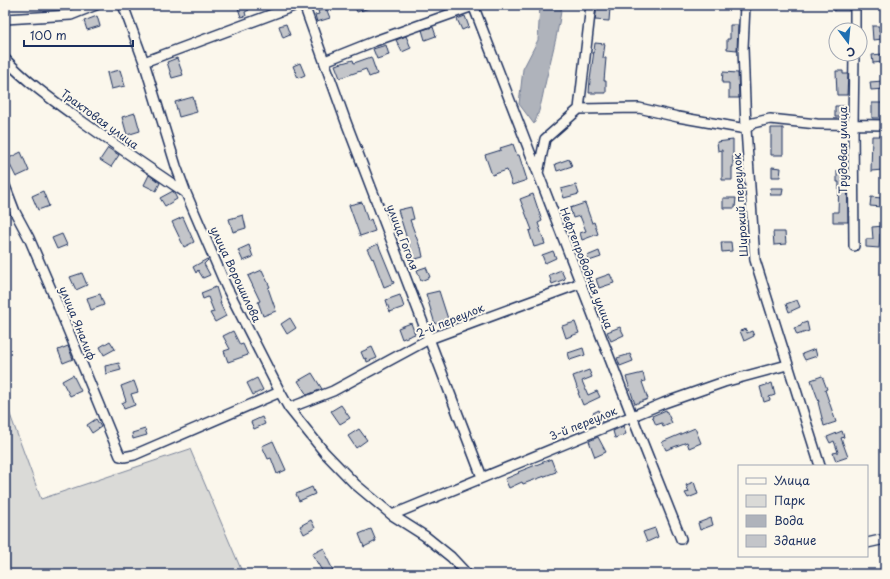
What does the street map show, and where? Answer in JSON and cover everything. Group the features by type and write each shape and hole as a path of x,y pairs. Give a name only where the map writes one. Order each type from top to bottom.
{"street":[{"path":"5,19 71,15 96,5"},
{"name":"улица Ворошилова","path":"123,5 144,62 176,166 186,193 226,286 289,408 325,453 355,484 392,516 425,536 451,557 467,574"},
{"path":"144,62 297,5"},
{"name":"улица Гоголя","path":"304,5 346,122 482,477"},
{"path":"325,61 473,5"},
{"name":"Нефтепроводная улица","path":"473,5 681,539"},
{"path":"579,109 591,5"},
{"name":"Широкий переулок","path":"745,5 743,48 746,129 755,260 820,465"},
{"path":"854,22 855,5"},
{"name":"Трактовая улица","path":"5,59 14,69 55,102 186,193"},
{"name":"Трудовая улица","path":"854,62 854,246"},
{"path":"538,173 545,139 579,109 639,108 678,117 746,129 753,123 770,118 817,124 853,126 885,125"},
{"name":"улица Яналиф","path":"5,186 15,212 29,238 54,296 120,456 124,457 134,455 280,392"},
{"name":"2-й переулок","path":"289,408 334,391 429,339 581,284"},
{"name":"3-й переулок","path":"392,516 482,477 664,403 716,385 787,365"},
{"path":"868,543 885,539"}],"green space":[{"path":"5,401 41,499 190,449 243,574 5,574"}],"water":[{"path":"540,5 562,5 558,31 541,105 534,124 519,104 523,69 538,40"}],"building":[{"path":"237,5 248,5 249,10 245,12 246,16 241,17"},
{"path":"354,5 375,5 375,6 357,12"},
{"path":"834,5 849,5 849,11 834,11"},
{"path":"597,7 610,8 609,21 595,20"},
{"path":"326,8 330,18 317,22 315,15 319,14 318,11"},
{"path":"97,16 100,26 87,30 84,21"},
{"path":"465,16 469,27 462,30 457,19"},
{"path":"286,24 290,35 283,38 279,26"},
{"path":"730,25 738,25 737,50 727,49 727,39 730,39"},
{"path":"872,26 879,26 879,31 882,31 883,39 873,40"},
{"path":"433,27 436,36 425,40 422,30"},
{"path":"406,36 411,48 402,52 396,40"},
{"path":"595,43 605,44 603,58 606,58 604,81 606,81 606,93 589,93"},
{"path":"386,45 389,55 377,59 373,49"},
{"path":"882,54 883,62 873,63 872,55"},
{"path":"371,57 377,74 369,77 366,69 340,78 335,65 353,60 354,63"},
{"path":"177,58 183,75 172,78 167,62"},
{"path":"300,63 305,75 298,78 293,66"},
{"path":"120,70 125,86 111,89 107,73"},
{"path":"836,71 843,71 843,74 848,74 847,95 837,95"},
{"path":"723,72 738,73 739,98 729,98 729,83 722,83"},
{"path":"883,81 884,89 871,90 870,82"},
{"path":"193,97 197,112 179,117 175,102"},
{"path":"872,103 884,103 884,118 872,118"},
{"path":"835,106 847,106 847,113 844,113 844,117 835,117"},
{"path":"135,113 140,131 127,135 122,117"},
{"path":"771,128 783,128 783,155 771,155"},
{"path":"872,136 883,136 883,170 871,171"},
{"path":"733,140 732,180 722,180 722,150 718,151 717,142"},
{"path":"513,144 517,155 519,155 527,180 512,185 507,170 492,175 485,155"},
{"path":"108,148 119,155 111,167 100,160"},
{"path":"21,152 29,171 16,177 7,159"},
{"path":"569,159 572,166 557,171 555,164"},
{"path":"772,167 781,168 780,177 772,177"},
{"path":"847,170 848,222 833,222 833,212 838,212 839,182 837,182 837,171"},
{"path":"149,175 160,183 156,191 144,185"},
{"path":"576,185 579,194 564,198 561,189"},
{"path":"771,188 783,188 782,195 770,195"},
{"path":"43,191 49,206 38,210 32,196"},
{"path":"173,191 177,199 165,206 160,198"},
{"path":"533,194 542,221 538,223 545,244 534,247 529,231 532,230 520,199"},
{"path":"871,197 882,198 882,207 870,206"},
{"path":"723,198 736,198 735,208 723,208"},
{"path":"362,202 368,221 371,219 375,231 360,236 349,205"},
{"path":"585,203 592,223 594,222 598,234 582,240 580,233 586,231 580,216 573,218 570,208"},
{"path":"411,207 414,219 410,220 421,247 423,257 412,260 398,210"},
{"path":"243,215 246,228 233,232 229,219"},
{"path":"183,217 194,242 184,247 172,222"},
{"path":"884,226 884,234 880,234 879,248 866,247 866,239 873,239 872,227"},
{"path":"773,232 785,232 786,244 774,245"},
{"path":"62,234 67,245 57,249 52,238"},
{"path":"721,242 731,242 732,251 722,252"},
{"path":"378,244 394,283 384,287 373,258 372,259 367,249"},
{"path":"249,245 253,257 243,261 238,250"},
{"path":"553,251 556,258 545,263 542,255"},
{"path":"599,251 601,257 589,261 587,256"},
{"path":"207,259 208,260 204,264 210,275 203,278 198,270 196,273 193,267"},
{"path":"426,267 430,277 421,281 417,270"},
{"path":"262,270 270,287 268,288 276,311 263,316 258,302 260,301 248,276"},
{"path":"561,270 565,279 552,284 549,275"},
{"path":"82,273 87,285 76,290 70,277"},
{"path":"610,274 614,283 599,288 596,279"},
{"path":"216,287 220,303 226,316 215,322 210,313 214,312 208,297 203,299 201,293"},
{"path":"439,291 448,319 435,324 426,294"},
{"path":"100,294 104,305 91,310 87,298"},
{"path":"400,295 404,307 390,312 386,300"},
{"path":"797,300 800,307 789,312 786,304"},
{"path":"290,318 296,328 287,334 281,324"},
{"path":"575,322 579,333 566,338 562,326"},
{"path":"807,322 809,331 797,335 794,328"},
{"path":"411,323 415,334 402,339 398,328"},
{"path":"620,327 624,335 611,341 607,332"},
{"path":"746,329 747,333 752,331 754,336 744,341 740,331"},
{"path":"233,331 240,345 243,344 248,355 228,362 224,351 230,349 223,336"},
{"path":"110,341 115,349 104,355 100,347"},
{"path":"68,346 73,359 63,363 58,350"},
{"path":"372,347 377,358 367,362 366,358 364,359 361,352"},
{"path":"583,348 585,355 570,360 568,353"},
{"path":"815,349 817,356 805,360 802,354"},
{"path":"630,354 633,361 620,366 617,358"},
{"path":"119,363 121,370 106,374 105,366"},
{"path":"589,370 592,377 582,381 588,395 597,391 600,397 583,405 573,376"},
{"path":"312,373 322,389 307,395 298,381"},
{"path":"643,373 645,381 642,382 648,399 635,404 626,377"},
{"path":"73,375 81,391 70,396 62,381"},
{"path":"822,376 827,389 825,390 836,422 824,426 819,402 811,380"},
{"path":"257,378 263,390 253,395 247,383"},
{"path":"134,381 138,392 131,394 135,405 124,409 122,403 126,401 121,386"},
{"path":"772,383 775,395 769,397 770,400 764,402 760,387"},
{"path":"341,405 350,418 340,424 331,411"},
{"path":"599,410 600,414 606,411 609,418 597,423 593,413"},
{"path":"666,410 672,423 663,427 662,423 656,425 652,416"},
{"path":"262,417 265,424 254,429 251,422"},
{"path":"96,419 101,427 92,433 87,425"},
{"path":"623,426 626,434 615,438 613,431"},
{"path":"695,428 701,443 689,448 687,442 666,450 662,442"},
{"path":"145,429 147,435 133,439 132,433"},
{"path":"359,429 367,440 356,448 348,436"},
{"path":"842,431 844,437 841,438 848,457 836,461 833,453 838,452 834,441 830,443 827,437"},
{"path":"598,437 606,452 595,457 589,441"},
{"path":"273,441 286,470 277,474 271,458 268,459 262,446"},
{"path":"551,459 556,472 523,484 522,482 509,488 505,479 519,473 518,472"},
{"path":"694,482 698,494 688,498 685,493 689,492 686,485"},
{"path":"312,487 315,494 299,501 296,494"},
{"path":"711,518 713,525 700,530 698,523"},
{"path":"311,520 315,528 304,534 300,526"},
{"path":"655,528 658,537 647,542 643,532"},
{"path":"371,529 376,541 364,547 359,534"},
{"path":"324,548 333,570 326,574 324,574 312,554"}]}
